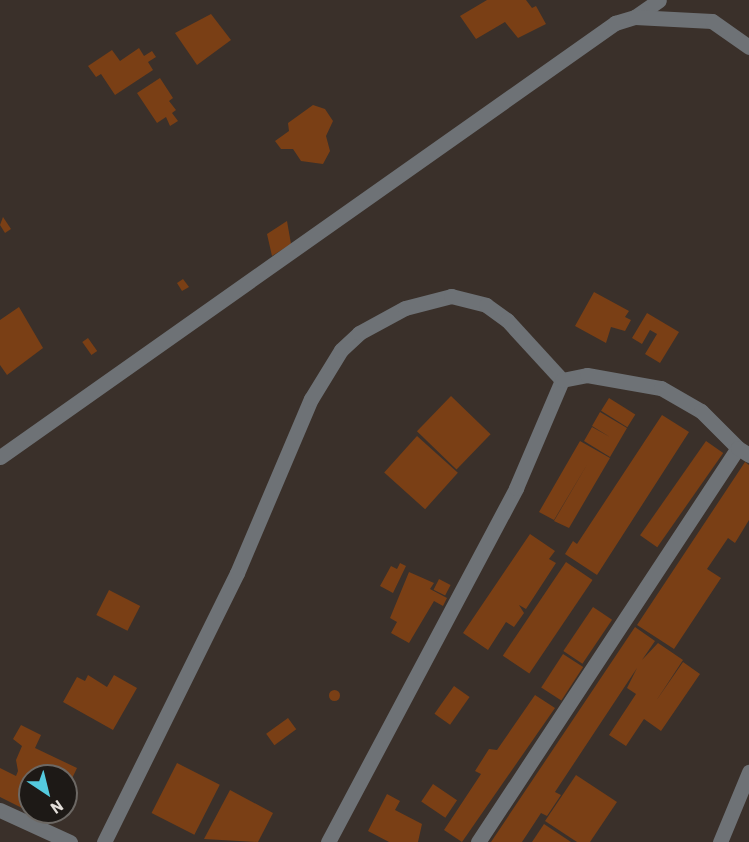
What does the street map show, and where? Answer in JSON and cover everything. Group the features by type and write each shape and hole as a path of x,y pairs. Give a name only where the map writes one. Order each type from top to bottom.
{"lane":[{"path":"0,457 591,38 635,17 659,0"},
{"path":"635,17 712,21 749,47"},
{"path":"104,842 237,573 311,399 341,350 359,333 405,308 451,296 486,305 507,320 562,380"},
{"path":"478,842 744,452 701,411 661,388 587,375 562,380"},
{"path":"328,842 516,488 562,380"},
{"path":"720,842 749,772"},
{"path":"0,810 48,837 70,842"}],"building":[{"path":"487,0 526,0 532,8 536,6 546,24 518,38 505,22 476,39 460,16"},
{"path":"211,14 231,40 197,65 175,33"},
{"path":"139,48 144,56 152,51 156,57 148,62 153,70 115,95 101,74 96,77 88,66 112,50 120,61"},
{"path":"160,78 173,98 169,101 176,110 172,113 178,121 170,126 166,117 157,123 137,93"},
{"path":"313,105 325,109 333,121 326,136 330,151 323,164 301,161 293,149 281,149 275,141 289,131 288,123"},
{"path":"3,217 11,229 5,233 0,225"},
{"path":"287,221 291,244 272,256 267,234"},
{"path":"183,279 189,287 182,291 177,283"},
{"path":"594,292 629,311 625,317 631,320 625,331 611,327 606,343 575,326"},
{"path":"19,307 43,348 7,375 0,365 0,320"},
{"path":"647,313 679,332 660,363 645,354 657,334 650,330 642,344 632,338"},
{"path":"88,338 97,351 91,355 82,342"},
{"path":"451,396 491,434 457,469 417,431"},
{"path":"609,398 635,414 627,427 601,411"},
{"path":"600,412 627,428 610,457 584,441 592,427 610,437 592,426"},
{"path":"662,415 689,432 597,575 565,554 573,541 577,544"},
{"path":"417,436 458,473 425,509 384,472"},
{"path":"580,441 610,458 569,528 554,521 588,463 554,520 539,512"},
{"path":"706,441 723,453 657,547 640,535"},
{"path":"745,462 749,465 749,520 735,543 728,538 707,569 721,578 674,649 637,625"},
{"path":"530,534 555,551 549,559 556,563 526,609 519,605 524,613 514,627 506,622 488,650 463,633"},
{"path":"566,562 593,580 529,674 503,656"},
{"path":"400,563 406,566 393,593 380,586 391,566 397,569"},
{"path":"409,572 434,583 430,589 447,598 443,606 434,601 409,643 391,633 397,622 390,618"},
{"path":"439,579 451,585 445,596 434,590"},
{"path":"109,590 140,606 127,631 96,615"},
{"path":"593,607 612,620 582,664 563,651"},
{"path":"635,627 655,641 642,660 658,643 683,660 656,701 683,662 700,674 661,731 644,719 626,746 609,735 636,694 627,688 637,668 555,792 561,795 547,816 541,813 522,842 491,842"},
{"path":"563,654 583,667 561,701 541,688"},
{"path":"88,675 107,687 114,675 137,688 113,730 63,702 77,677 85,681"},
{"path":"454,686 470,697 450,725 434,714"},
{"path":"334,689 340,695 334,701 328,695"},
{"path":"535,695 555,708 462,842 444,830 481,774 475,771 489,749 497,750"},
{"path":"288,718 296,729 274,745 266,734"},
{"path":"21,725 41,735 35,748 69,764 18,764 18,771 16,760 22,746 13,739"},
{"path":"177,763 220,785 194,835 152,813"},
{"path":"0,768 16,776 18,771 18,806 0,797"},
{"path":"576,775 617,802 590,842 577,842 545,821"},
{"path":"433,784 457,800 445,818 421,801"},
{"path":"230,790 273,813 258,842 204,839"},
{"path":"387,794 400,801 395,810 422,824 418,842 389,842 368,831"},
{"path":"544,824 571,842 532,842"}]}
